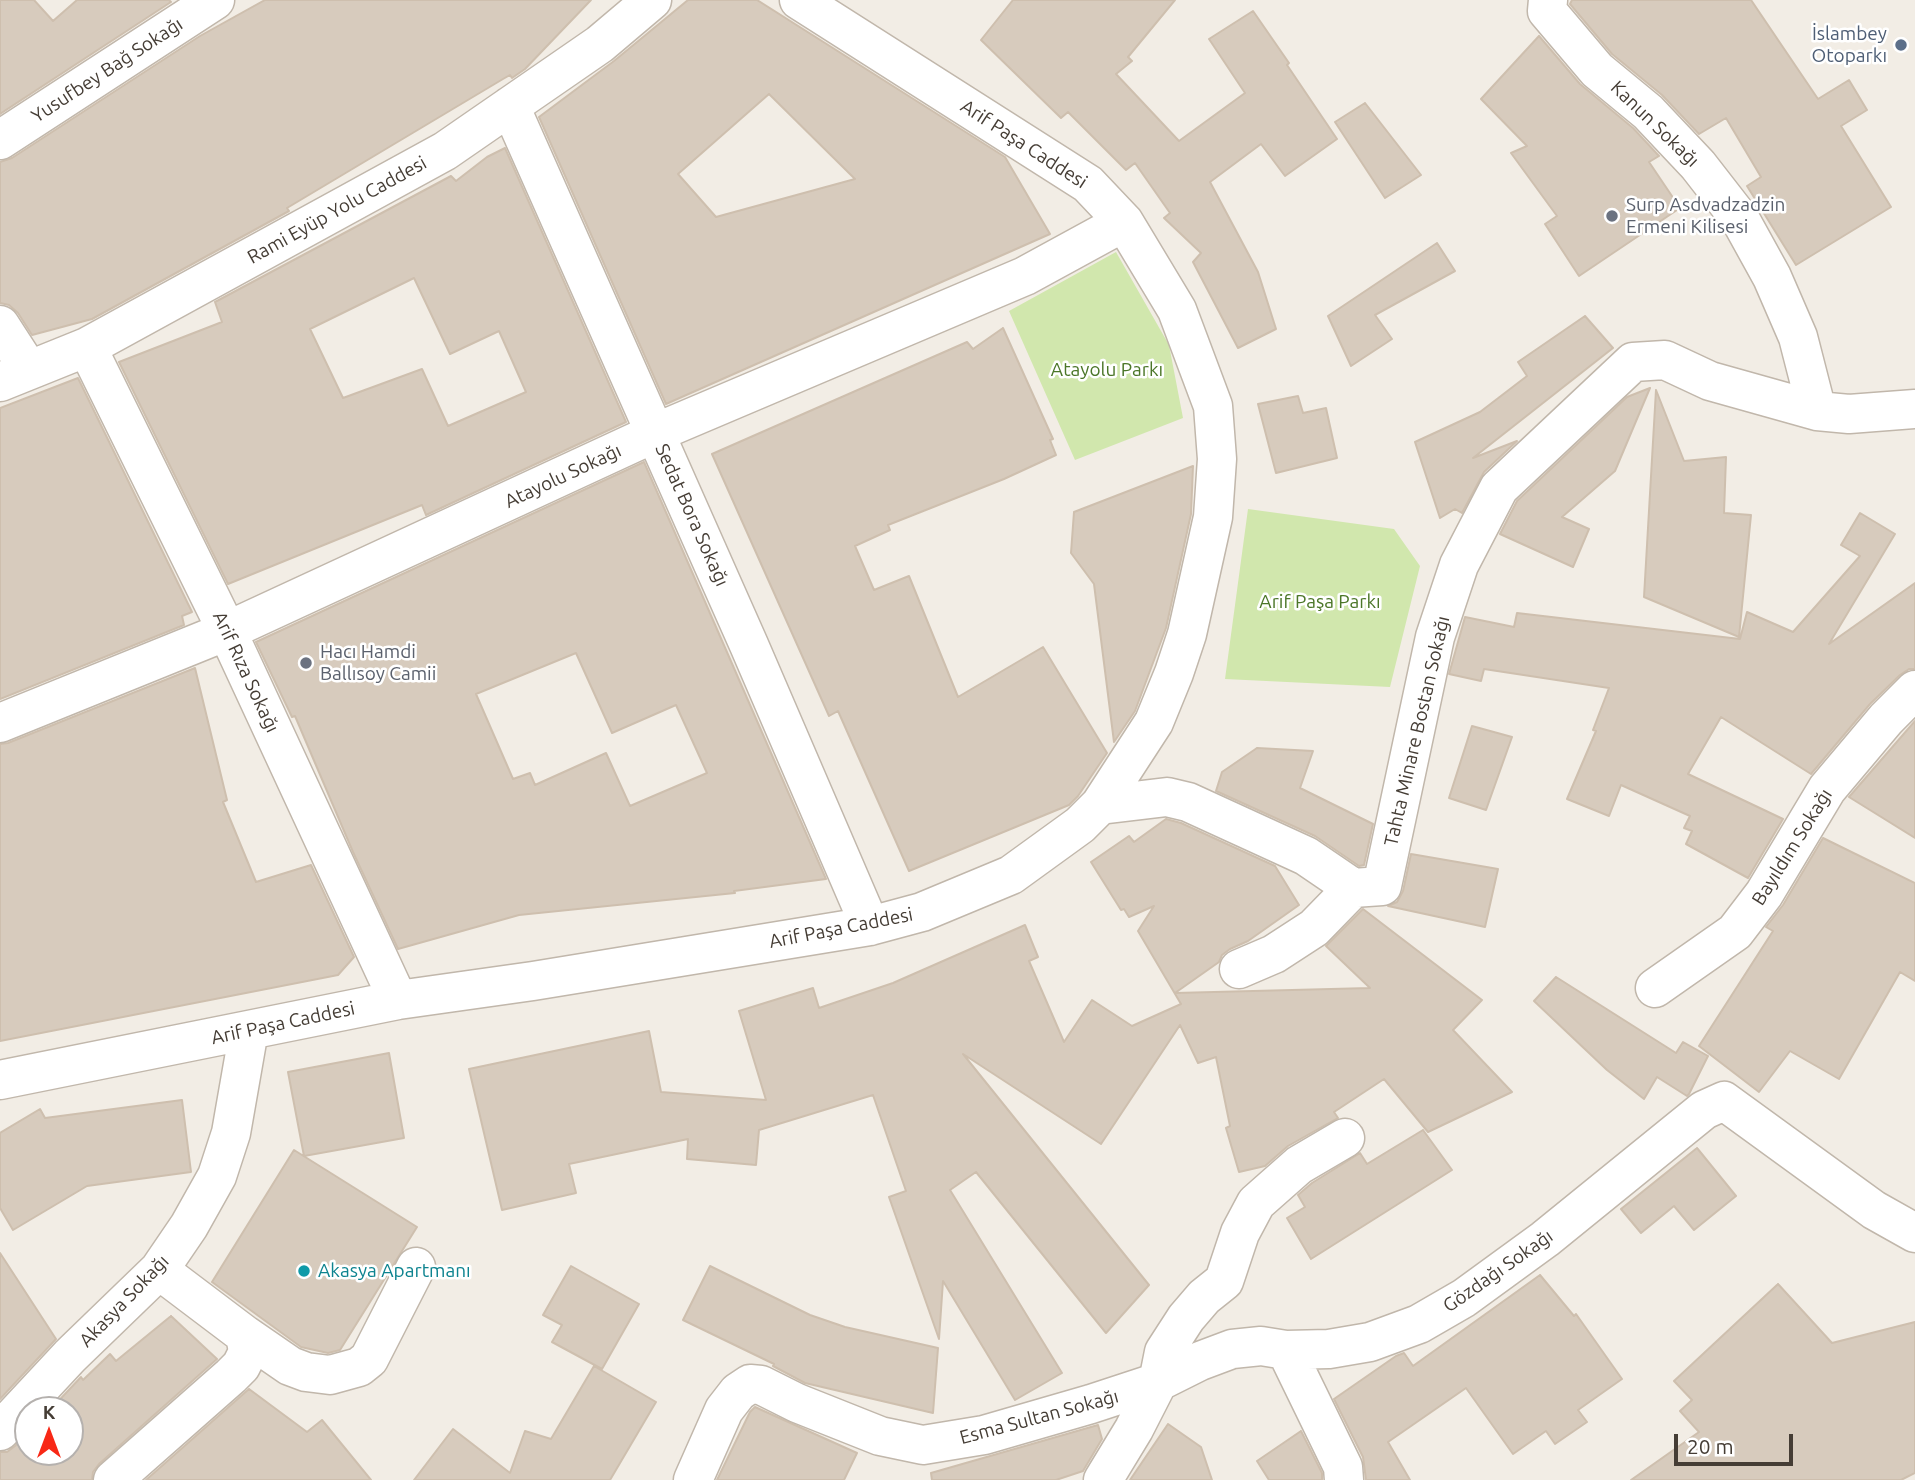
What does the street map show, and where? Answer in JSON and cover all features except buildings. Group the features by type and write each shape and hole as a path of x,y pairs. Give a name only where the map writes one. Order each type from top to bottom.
{"street":[{"name":"Yusufbey Bağ Sokağı","path":"0,140 215,0"},
{"name":"Rami Eyüp Yolu Caddesi","path":"15,376 87,347 445,151 600,44 652,0"},
{"name":"Arif Paşa Caddesi","path":"0,1080 398,1000 533,981 870,926 922,912 1011,875 1080,825 1100,805 1154,722 1187,634 1213,517 1217,459 1213,406 1177,310 1124,222 1088,184 799,0"},
{"name":"Kanun Sokağı","path":"1548,0 1547,11 1597,70 1648,112 1698,164 1741,219 1772,277 1798,337 1816,411"},
{"name":"Sedat Bora Sokağı","path":"510,106 870,926"},
{"name":"Atayolu Sokağı","path":"0,723 228,631 655,433 1025,276 1124,222"},
{"path":"0,325 15,376"},
{"name":"Arif Rıza Sokağı","path":"87,347 228,631 398,1000"},
{"name":"Tahta Minare Bostan Sokağı","path":"1353,888 1382,886 1435,637 1459,565 1499,488 1633,362 1665,360 1710,381 1816,411 1849,414 1915,409"},
{"name":"Bayıldım Sokağı","path":"1655,988 1735,932 1764,894 1827,789 1886,719 1915,690"},
{"path":"1100,805 1167,797 1188,802 1306,856 1353,888 1314,928 1274,954 1239,969"},
{"name":"Akasya Sokağı","path":"0,1431 70,1356 159,1270 189,1226 216,1176 232,1133 249,1030"},
{"name":"Gözdağı Sokağı","path":"1158,1382 1232,1349 1261,1346 1286,1350 1329,1349 1370,1342 1419,1324 1453,1305 1545,1239 1704,1110 1724,1101 1874,1210 1915,1233"},
{"path":"1103,1480 1158,1382 1164,1352 1186,1318 1204,1297 1224,1281 1240,1233 1256,1203 1299,1165 1345,1138"},
{"path":"159,1270 290,1366 306,1372 330,1375 359,1367 369,1359 416,1267"},
{"path":"113,1480 232,1376 248,1352 245,1335"},
{"path":"1286,1350 1343,1467 1344,1480"},
{"name":"Esma Sultan Sokağı","path":"693,1480 724,1409 738,1392 750,1384 761,1385 797,1403 880,1436 923,1445 985,1435 1158,1382"}],"green space":[{"name":"Atayolu Parkı","path":"1116,252 1169,345 1183,418 1075,460 1009,311"},
{"name":"Arif Paşa Parkı","path":"1248,509 1394,529 1420,566 1390,687 1225,679"}],"place":[{"name":"İslambey Otoparkı","path":"1901,45"},
{"name":"Surp Asdvadzadzin Ermeni Kilisesi","path":"1612,216"},
{"name":"Hacı Hamdi Ballısoy Camii","path":"306,663"},
{"name":"Akasya Apartmanı","path":"304,1271"}]}
